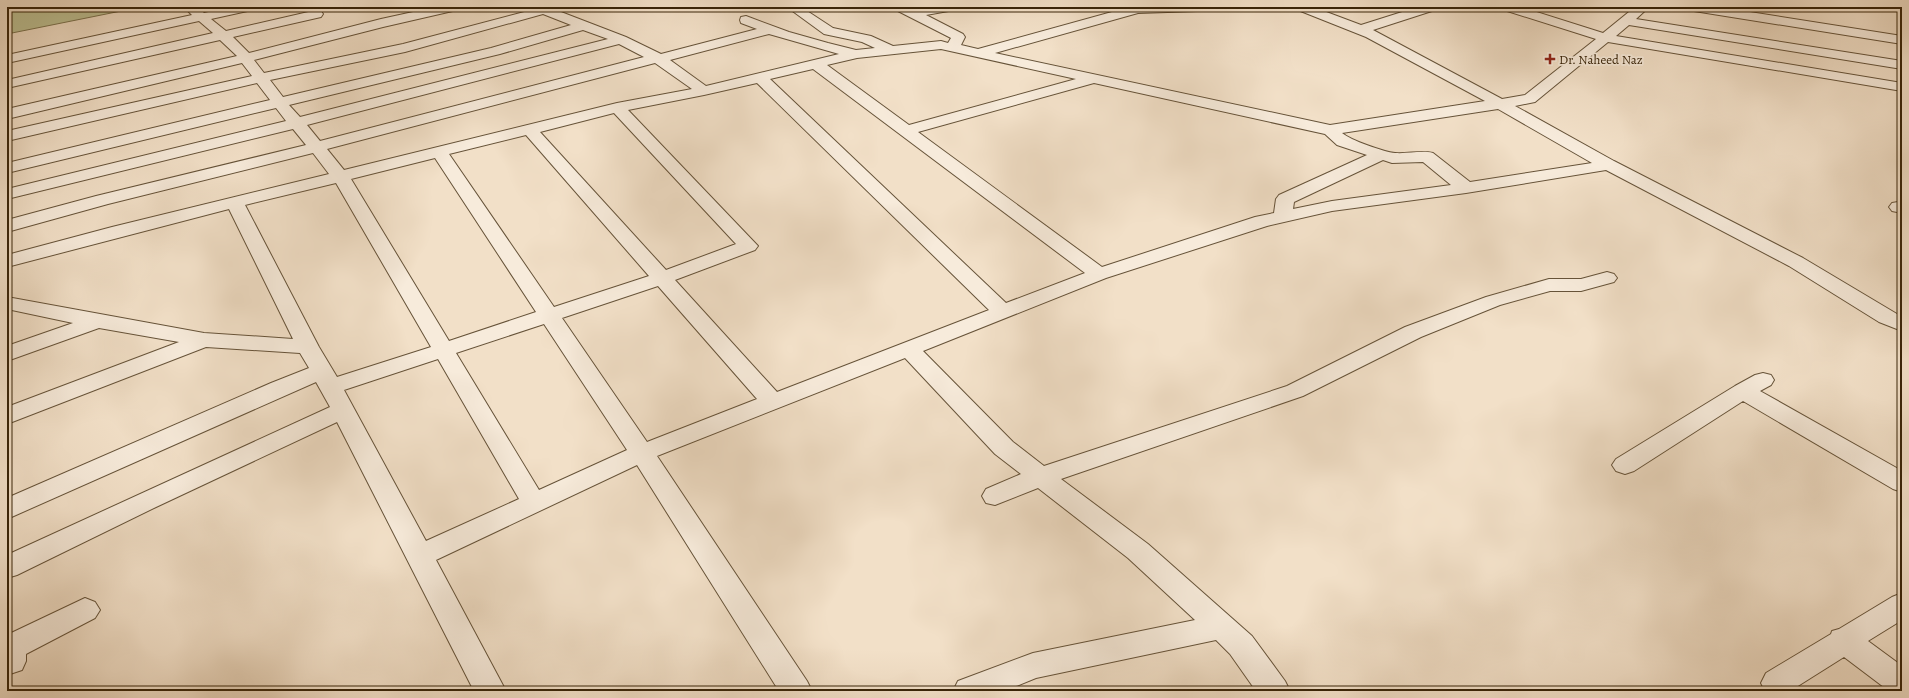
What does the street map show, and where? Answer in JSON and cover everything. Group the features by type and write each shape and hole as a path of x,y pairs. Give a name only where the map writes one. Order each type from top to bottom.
{"street":[{"path":"7,59 195,12 248,7"},
{"path":"416,7 432,12 457,16 486,27"},
{"path":"793,7 829,31 866,39 889,50"},
{"path":"900,7 958,38 953,47"},
{"path":"914,14 950,7"},
{"path":"978,53 1137,9 1197,7"},
{"path":"1302,7 1360,30 1501,104 1608,165 1796,262 1886,318 1902,325"},
{"path":"1360,30 1431,7"},
{"path":"1508,7 1534,10 1606,38 1902,87"},
{"path":"1620,7 1636,13 1798,47 1902,65"},
{"path":"1694,7 1902,40"},
{"path":"1784,7 1784,21"},
{"path":"7,136 261,78 405,48 486,27 540,9 621,40 658,58 704,91"},
{"path":"195,12 237,47 341,177 534,503"},
{"path":"7,114 246,58 432,12"},
{"path":"7,226 235,203 617,108 704,91 857,54 941,45 1330,130 1530,99 1636,13"},
{"path":"14,83 317,14"},
{"path":"746,20 804,42 857,54"},
{"path":"1798,23 1798,70"},
{"path":"7,168 495,51 582,26"},
{"path":"7,261 110,216 316,147 769,30"},
{"path":"7,194 297,123 621,40"},
{"path":"7,63 14,83 41,106 59,125 88,174 110,216"},
{"path":"816,64 1099,274"},
{"path":"760,78 1003,312"},
{"path":"906,131 1094,78"},
{"path":"7,509 272,391 444,350 662,278 748,246 617,108"},
{"path":"530,130 773,402"},
{"path":"1330,130 1343,142 1381,155 1392,158 1428,157 1466,188"},
{"path":"439,152 642,453 796,691"},
{"path":"1283,217 1285,199 1381,155"},
{"path":"419,556 642,453 1099,274 1262,222 1332,206 1466,188 1608,165"},
{"path":"235,203 308,347 327,379 490,691"},
{"path":"995,496 1041,476 1295,391 1413,332 1493,301 1549,285 1581,285 1607,278"},
{"path":"7,303 204,340 308,347"},
{"path":"7,354 97,321"},
{"path":"7,416 204,340"},
{"path":"909,349 1004,448 1138,551 1222,627 1241,645 1274,691"},
{"path":"1625,465 1753,385 1902,483"},
{"path":"7,567 147,500 343,410"},
{"path":"1777,683 1843,640 1902,605"},
{"path":"7,662 11,661 10,648 85,610"},
{"path":"969,691 1033,666 1222,627"},
{"path":"1843,640 1902,683"}],"green space":[{"path":"7,7 141,7 7,34"}],"place":[{"name":"Dr. Naheed Naz","path":"1550,59"}]}
